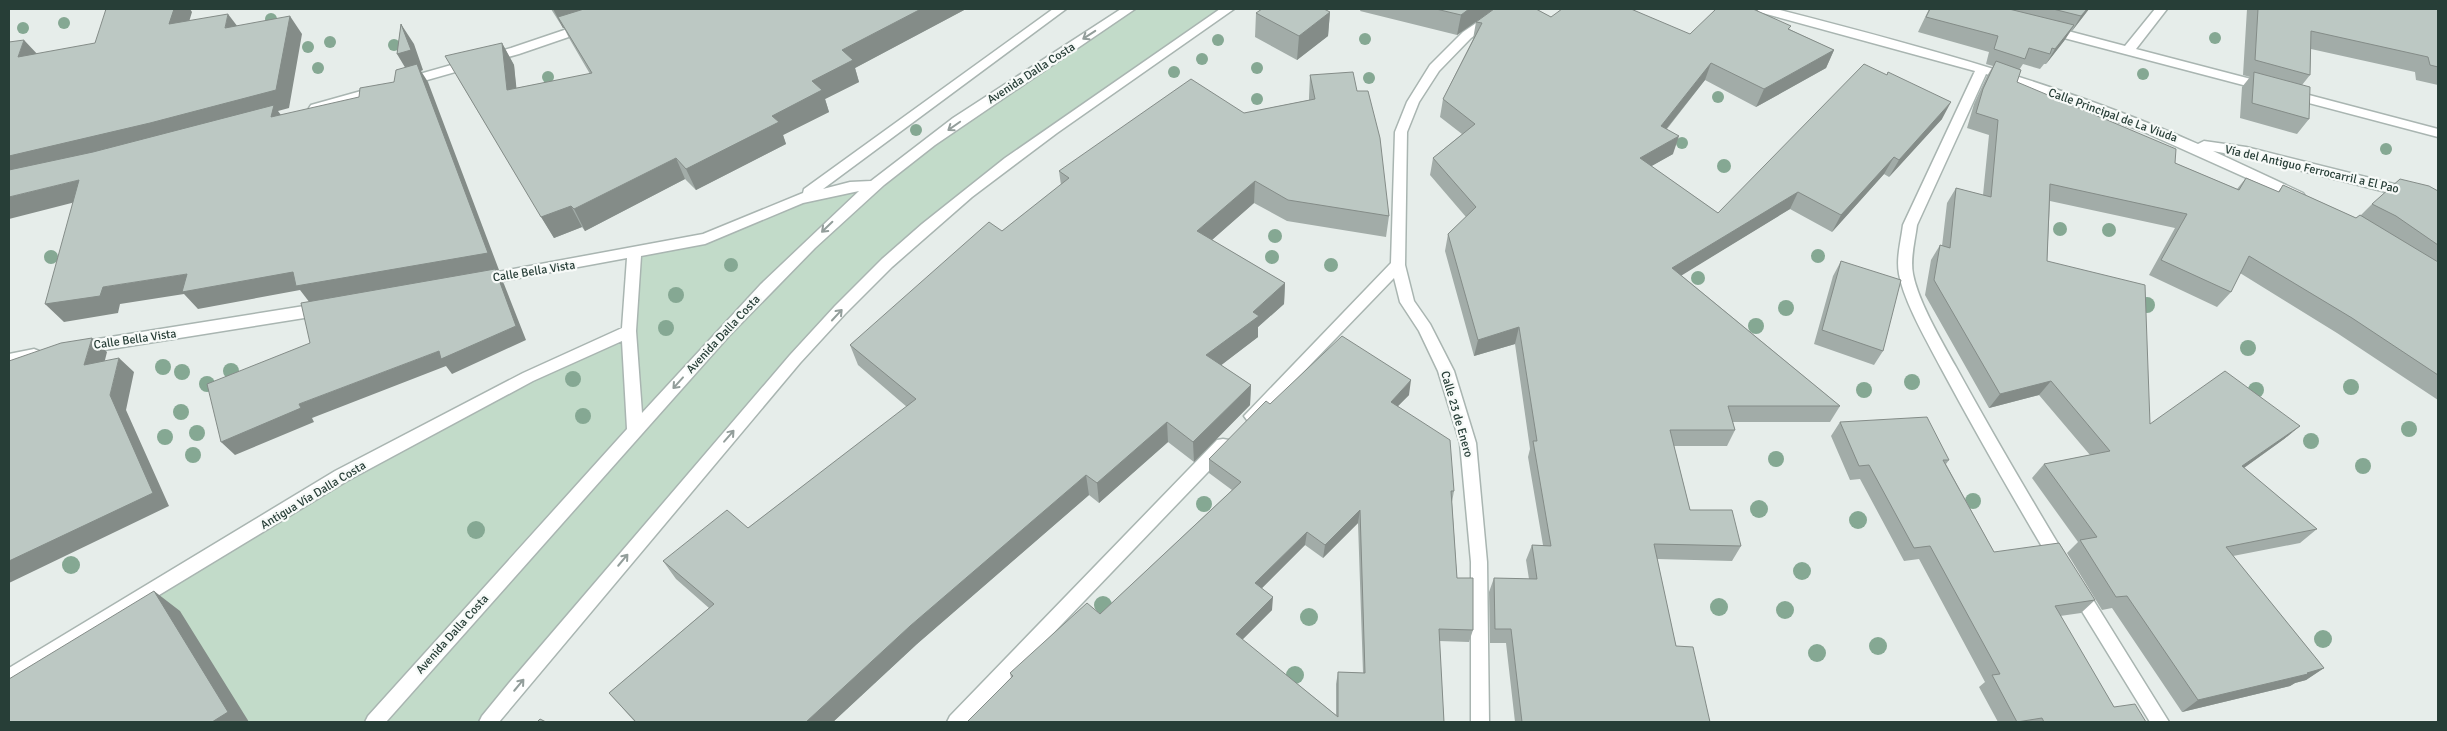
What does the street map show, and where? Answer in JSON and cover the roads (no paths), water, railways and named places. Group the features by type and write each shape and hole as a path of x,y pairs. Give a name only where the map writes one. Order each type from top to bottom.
{"street":[{"path":"800,199 1060,9"},
{"name":"Avenida Dalla Costa","path":"374,722 635,430 781,272 903,162 991,99 1129,9"},
{"path":"488,722 803,350 886,264 994,174 1072,115 1228,9"},
{"name":"Calle 23 de Enero","path":"1480,722 1479,562 1468,443 1446,371 1425,328 1407,302 1398,265 1401,132 1413,102 1434,68 1467,35 1505,9"},
{"name":"Calle Principal de La Viuda","path":"1763,9 1982,69 2053,92 2185,142 2311,202"},
{"path":"2128,51 2161,9"},
{"path":"302,112 515,51 593,25"},
{"path":"2034,26 2438,133"},
{"path":"1982,69 1910,225 1906,251 1906,274 1937,346 1992,448 2160,722"},
{"name":"Vía del Antiguo Ferrocarril a El Pao","path":"2185,142 2246,152 2438,200"},
{"name":"Calle Bella Vista","path":"463,283 634,254 705,239 800,199 850,187 875,186"},
{"path":"634,254 629,331 635,430"},
{"path":"956,722 1136,533 1398,265"},
{"name":"Calle Bella Vista","path":"63,350 337,307"},
{"name":"Antigua Vía Dalla Costa","path":"9,678 341,476 528,376 629,331"},
{"path":"9,360 44,353"}]}
